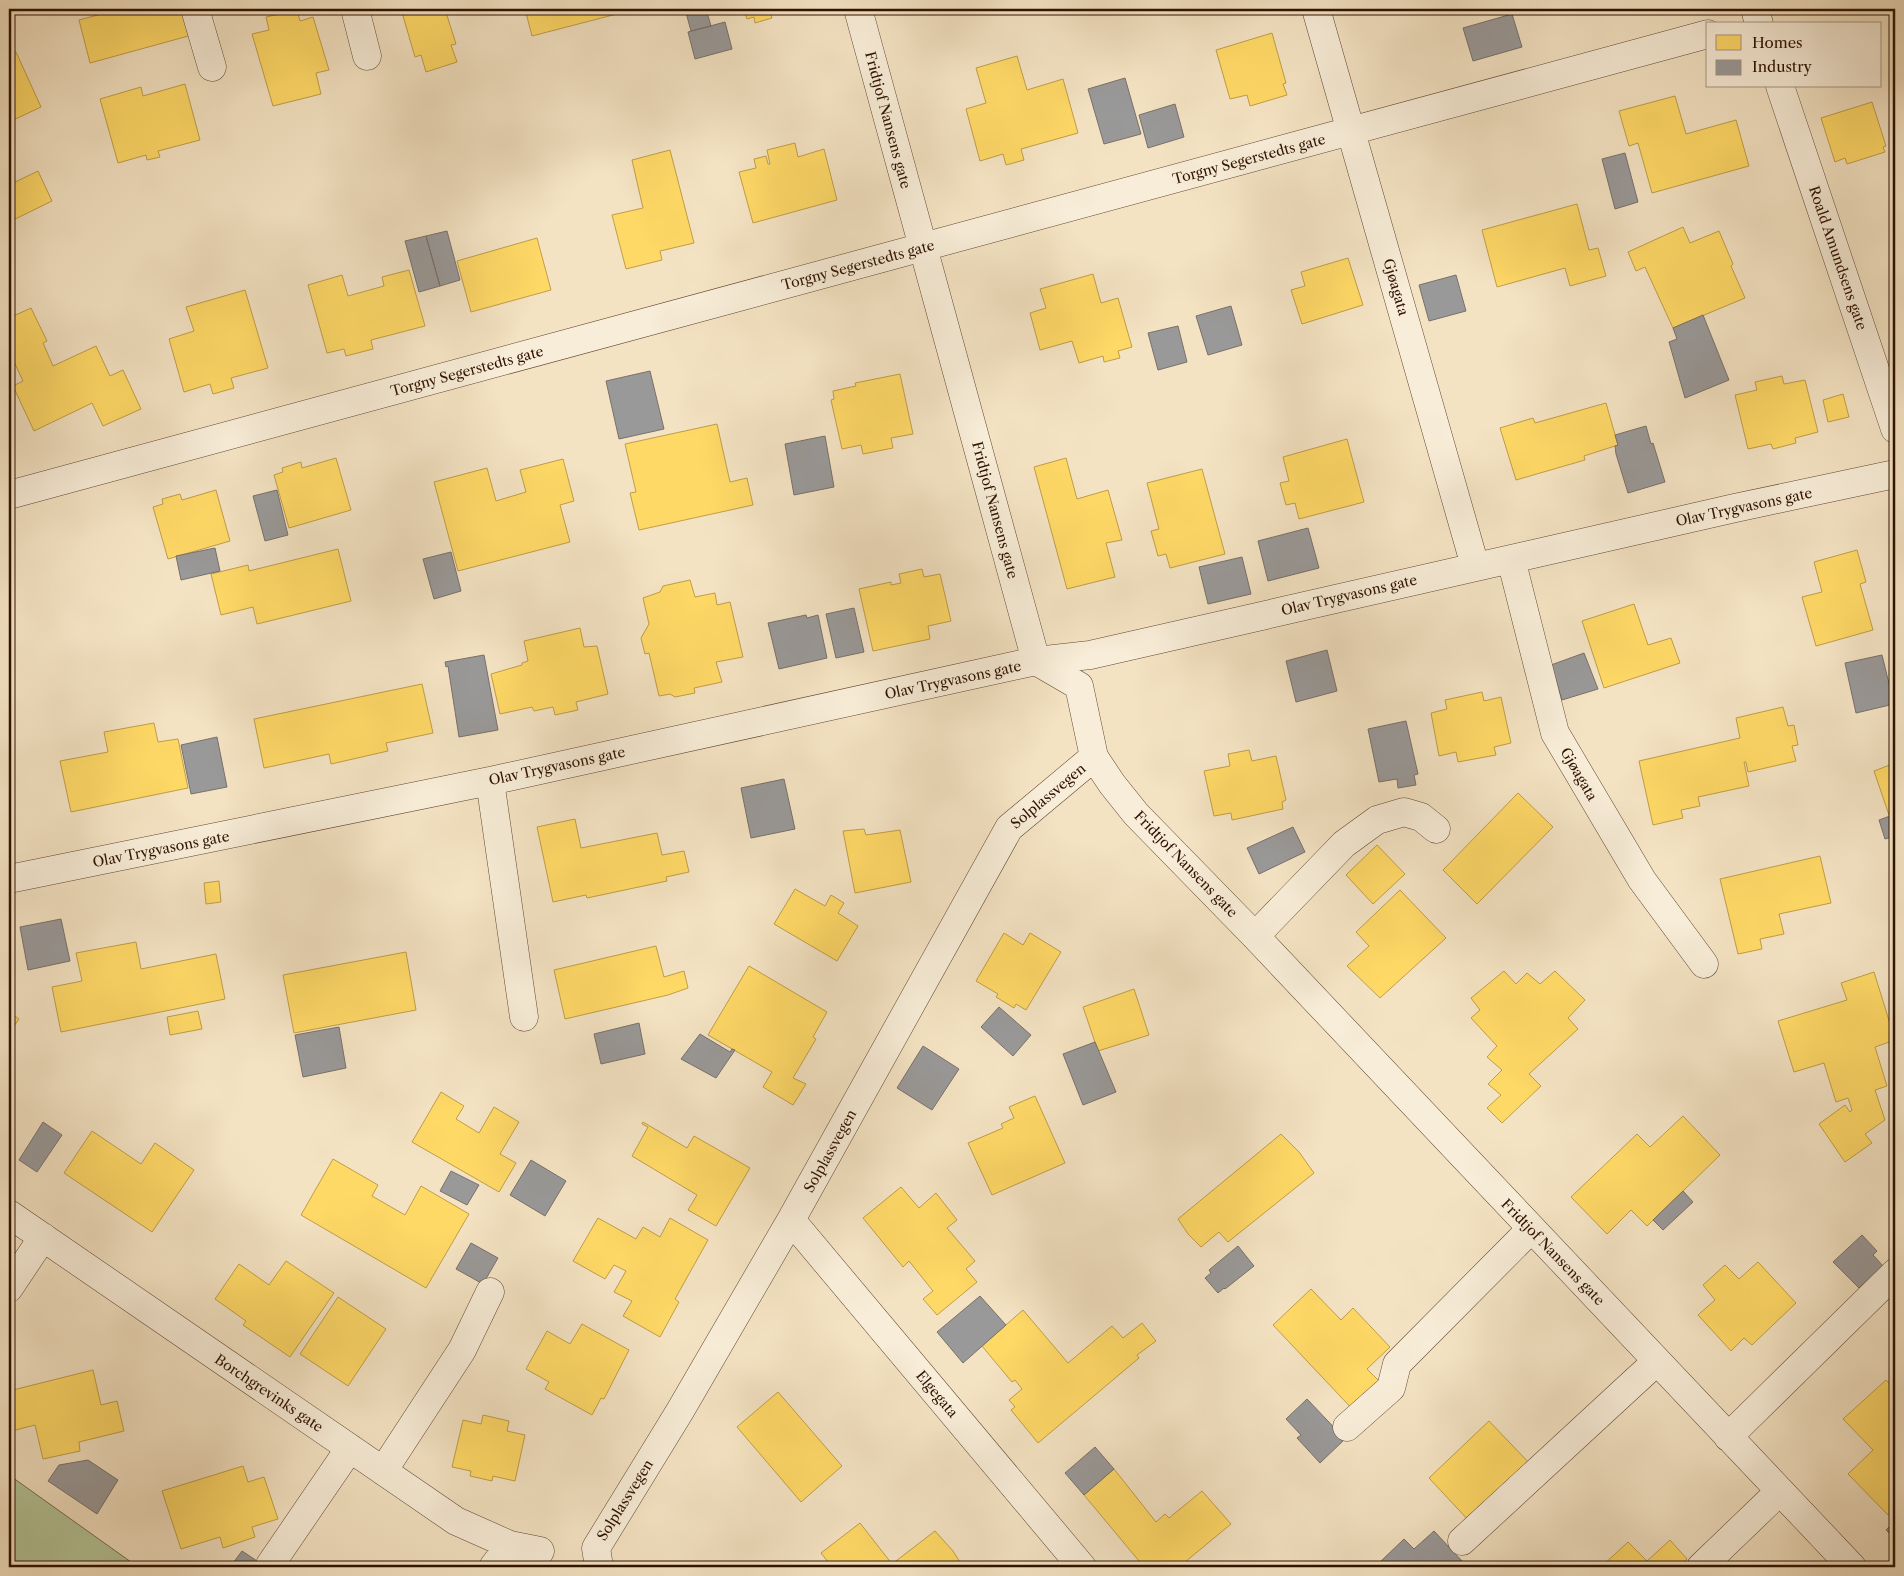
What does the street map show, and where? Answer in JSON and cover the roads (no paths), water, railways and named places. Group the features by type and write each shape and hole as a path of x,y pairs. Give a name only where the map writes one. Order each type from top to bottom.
{"street":[{"path":"195,9 212,67"},
{"path":"355,9 367,56"},
{"name":"Fridtjof Nansens gate","path":"858,9 1036,661 1079,686 1094,757 1112,784 1136,814 1256,936 1852,1567"},
{"name":"Gjøagata","path":"1316,9 1476,566"},
{"name":"Torgny Segerstedts gate","path":"9,495 1706,35"},
{"name":"Roald Amundsens gate","path":"1781,88 1895,429"},
{"name":"Olav Trygvasons gate","path":"9,879 490,781 1036,661 1090,655 1476,566 1895,474"},
{"name":"Gjøagata","path":"1511,559 1555,733 1642,880 1704,964"},
{"name":"Solplassvegen","path":"598,1567 596,1548 680,1411 792,1220 1009,828 1094,757"},
{"path":"490,781 524,1017"},
{"path":"1256,936 1344,844 1376,820 1404,812 1421,817 1436,829"},
{"name":"Borchgrevinks gate","path":"9,1214 456,1521 510,1545 540,1551"},
{"name":"Elgegata","path":"792,1220 1082,1567"},
{"path":"1347,1428 1391,1388 1397,1364 1531,1229"},
{"path":"9,1288 43,1237"},
{"path":"1728,1437 1895,1273"},
{"path":"383,1471 462,1350 490,1292"},
{"path":"1462,1541 1657,1361"},
{"path":"270,1565 350,1448"},
{"path":"1701,1567 1780,1491"},
{"path":"493,1567 510,1545"}]}
